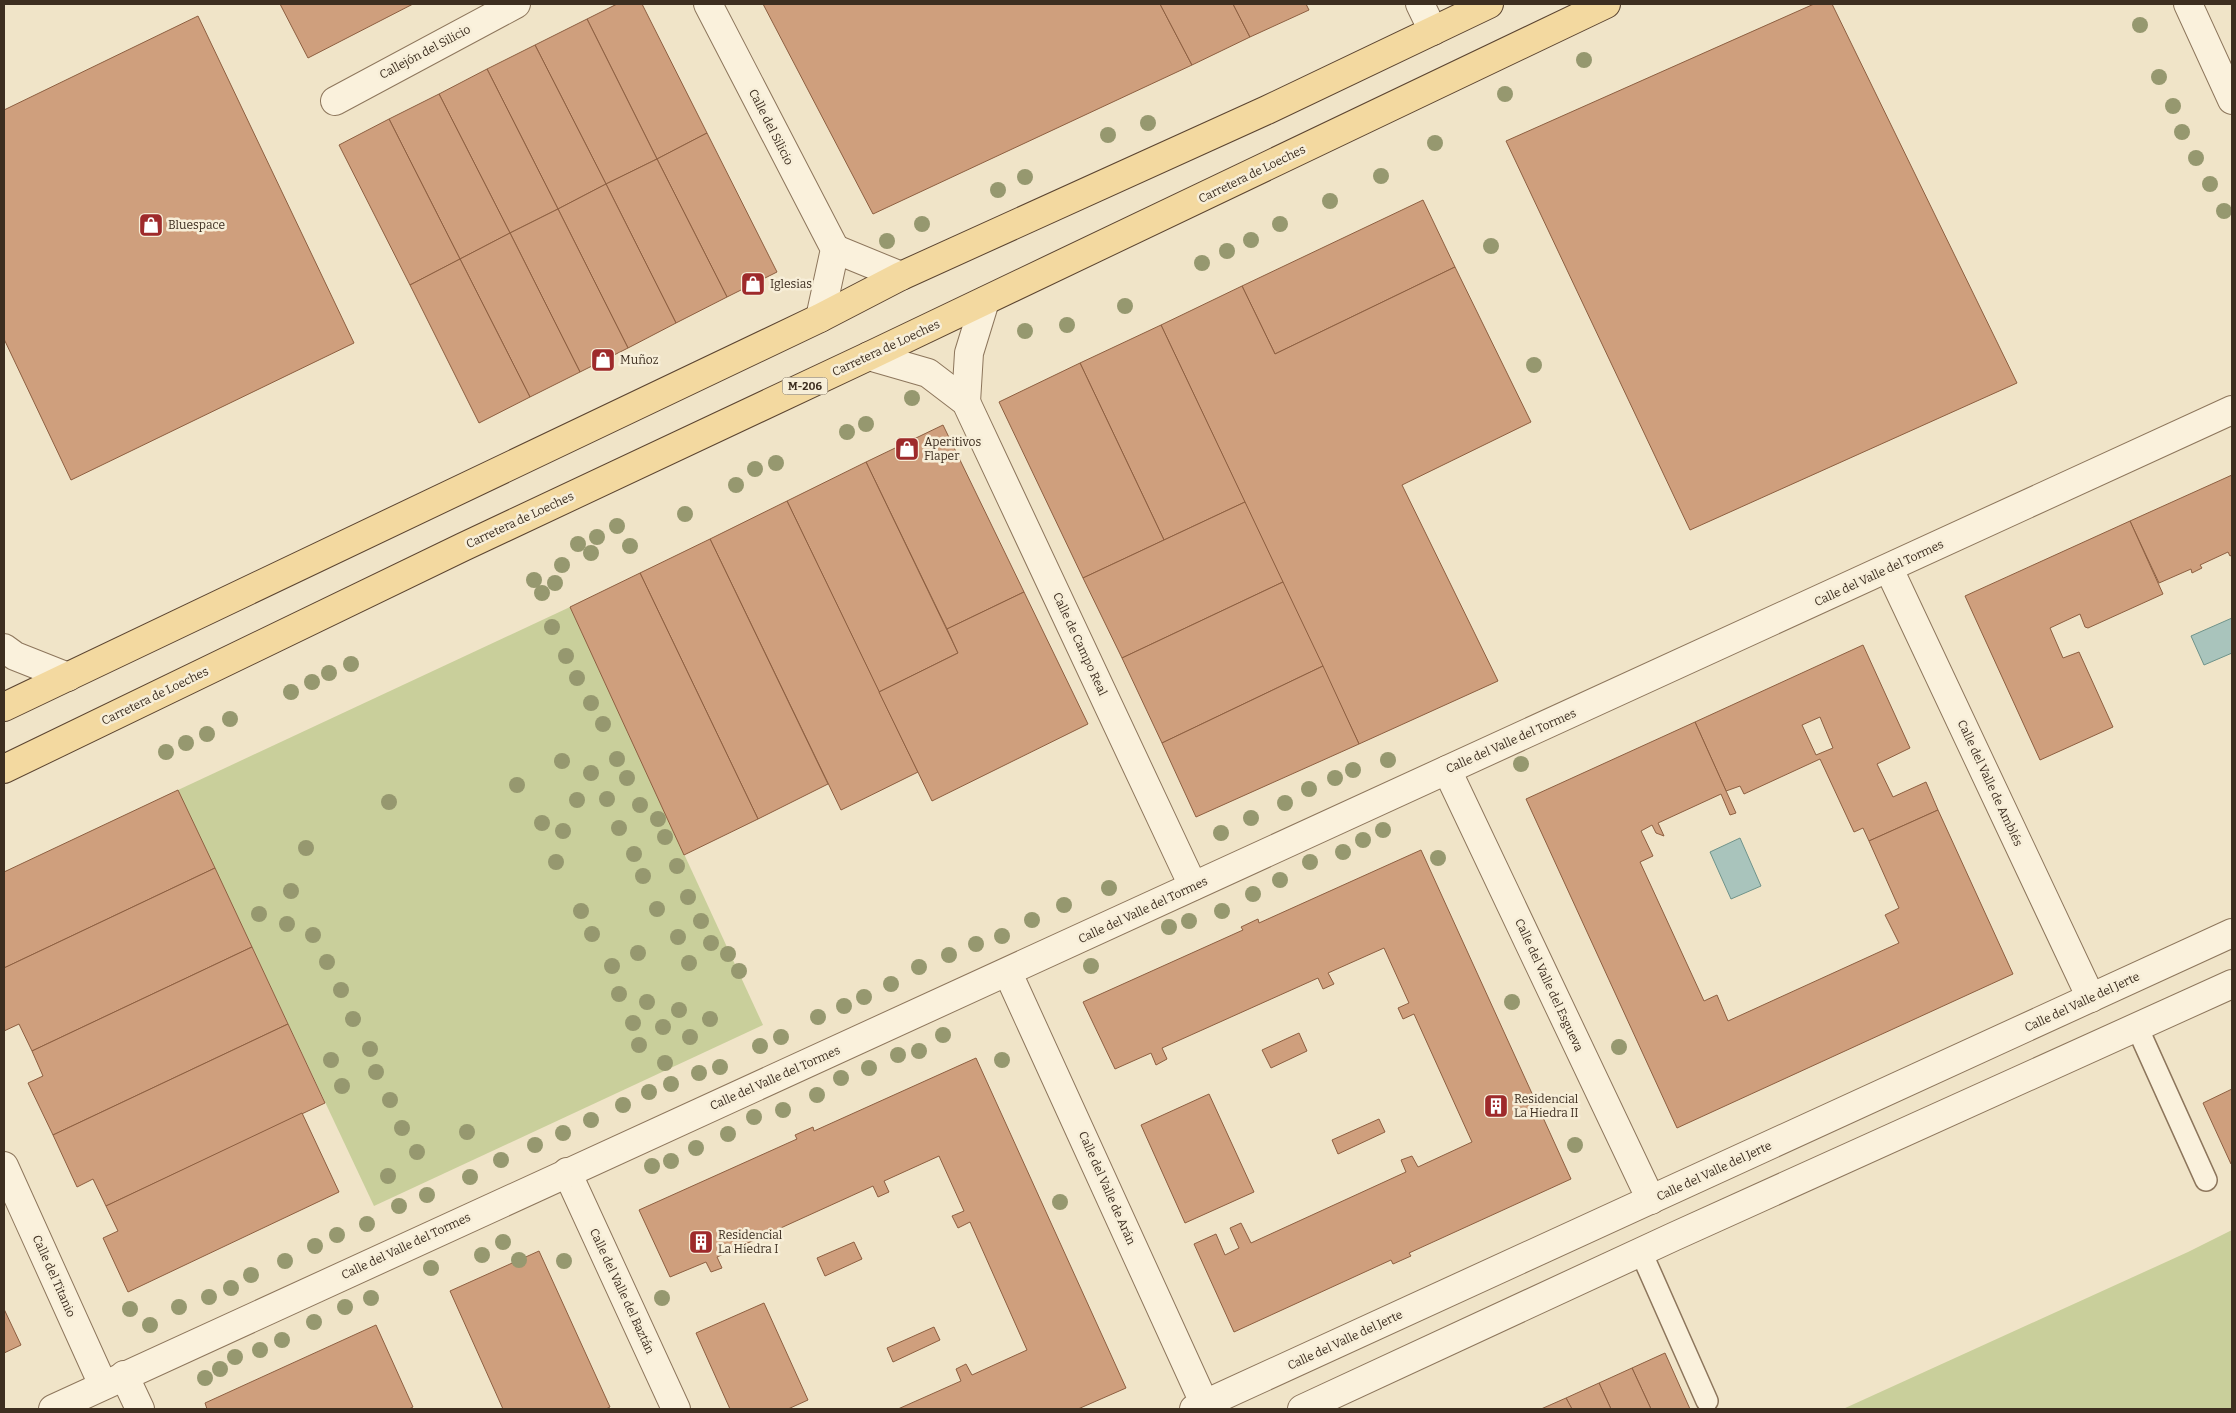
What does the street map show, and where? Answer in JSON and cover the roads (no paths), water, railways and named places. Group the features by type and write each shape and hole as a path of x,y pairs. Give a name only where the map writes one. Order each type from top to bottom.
{"main road":[{"path":"4,707 820,318 901,276 1267,110 1489,4"},
{"name":"Carretera de Loeches","path":"4,769 463,547 985,301 1606,4"}],"street":[{"name":"Callejón del Silicio","path":"335,101 516,4"},
{"name":"Calle del Silicio","path":"708,4 835,249"},
{"path":"1420,4 1433,31"},
{"path":"2188,4 2232,100"},
{"path":"820,318 835,249 901,276"},
{"name":"Calle de Campo Real","path":"966,402 969,353 985,301"},
{"name":"Calle de Campo Real","path":"869,356 928,373 966,402 1193,886"},
{"name":"Calle del Valle del Tormes","path":"53,1409 567,1172 1008,973 1193,886 1889,569 2232,410"},
{"name":"Calle del Valle de Amblés","path":"1889,569 2091,998"},
{"path":"4,648 15,656 68,677"},
{"name":"Calle del Valle del Esgueva","path":"1447,770 1651,1200"},
{"name":"Calle del Valle del Jerte","path":"1200,1407 2232,933"},
{"name":"Calle del Valle de Arán","path":"1008,973 1200,1407"},
{"path":"1302,1409 1641,1252 2232,984"},
{"name":"Calle del Titanio","path":"4,1166 114,1380 140,1409"},
{"name":"Calle del Valle del Baztán","path":"567,1172 676,1409"}],"lane":[{"path":"2137,1028 2206,1180"},
{"path":"1641,1252 1707,1401"}],"water":[{"path":"2232,618 2232,653 2204,665 2191,636"},
{"path":"1740,838 1761,886 1731,899 1710,852"}],"place":[{"name":"Bluespace","path":"151,225"},
{"name":"Iglesias","path":"753,284"},
{"name":"Muñoz","path":"603,360"},
{"name":"Aperitivos Flaper","path":"907,449"},
{"name":"Residencial La Hiedra II","path":"1496,1106"},
{"name":"Residencial La Hiedra I","path":"701,1242"}]}
